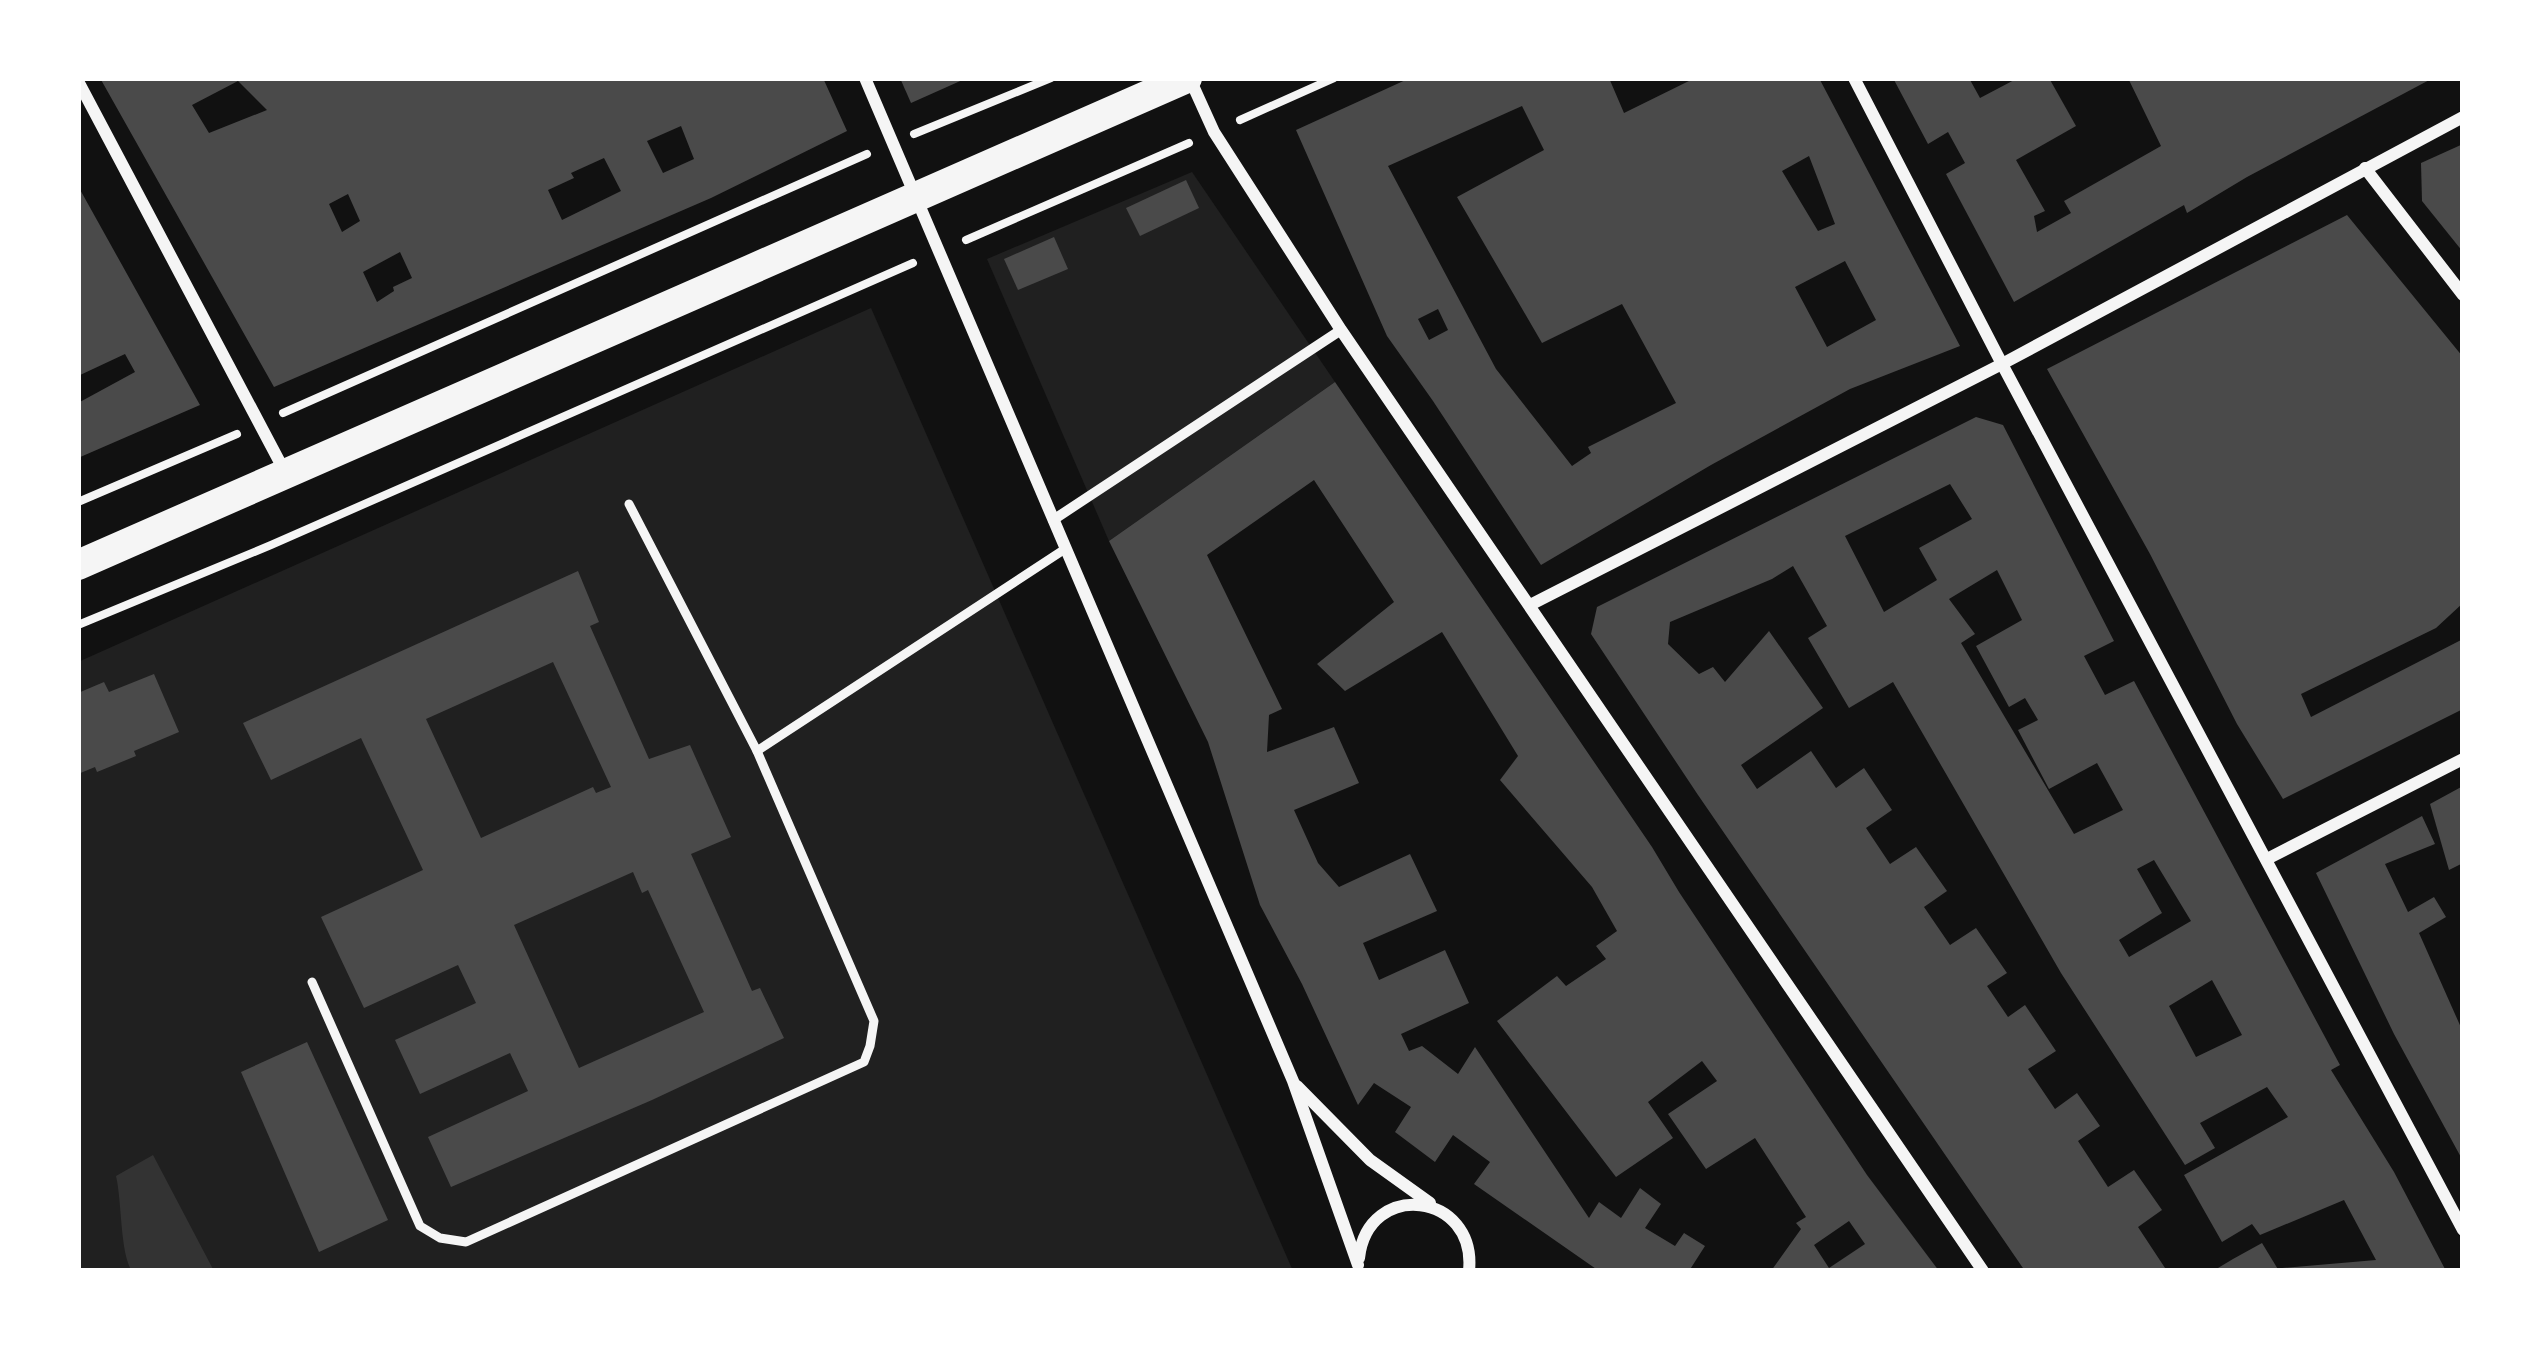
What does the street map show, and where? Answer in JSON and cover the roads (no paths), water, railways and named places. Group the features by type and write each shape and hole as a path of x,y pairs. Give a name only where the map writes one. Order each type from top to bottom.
{"main road":[{"path":"78,566 1188,78"}],"street":[{"path":"865,78 1293,1082 1359,1268"},
{"path":"1188,78 1214,131 1341,330 1983,1271"},
{"path":"1854,78 2463,1230"},
{"path":"78,81 286,473"},
{"path":"1530,605 2002,364 2463,117"},
{"path":"2365,168 2463,296"},
{"path":"1053,520 1341,330"},
{"path":"2267,859 2463,759"},
{"path":"1293,1082 1370,1160 1453,1219 1465,1236 1471,1256 1469,1271"},
{"path":"1359,1268 1360,1242 1372,1223 1390,1209 1413,1204 1436,1208"}],"lane":[{"path":"312,982 420,1226 440,1238 466,1242 864,1062 874,1021 757,751 629,504"},
{"path":"757,751 1065,549"}]}
